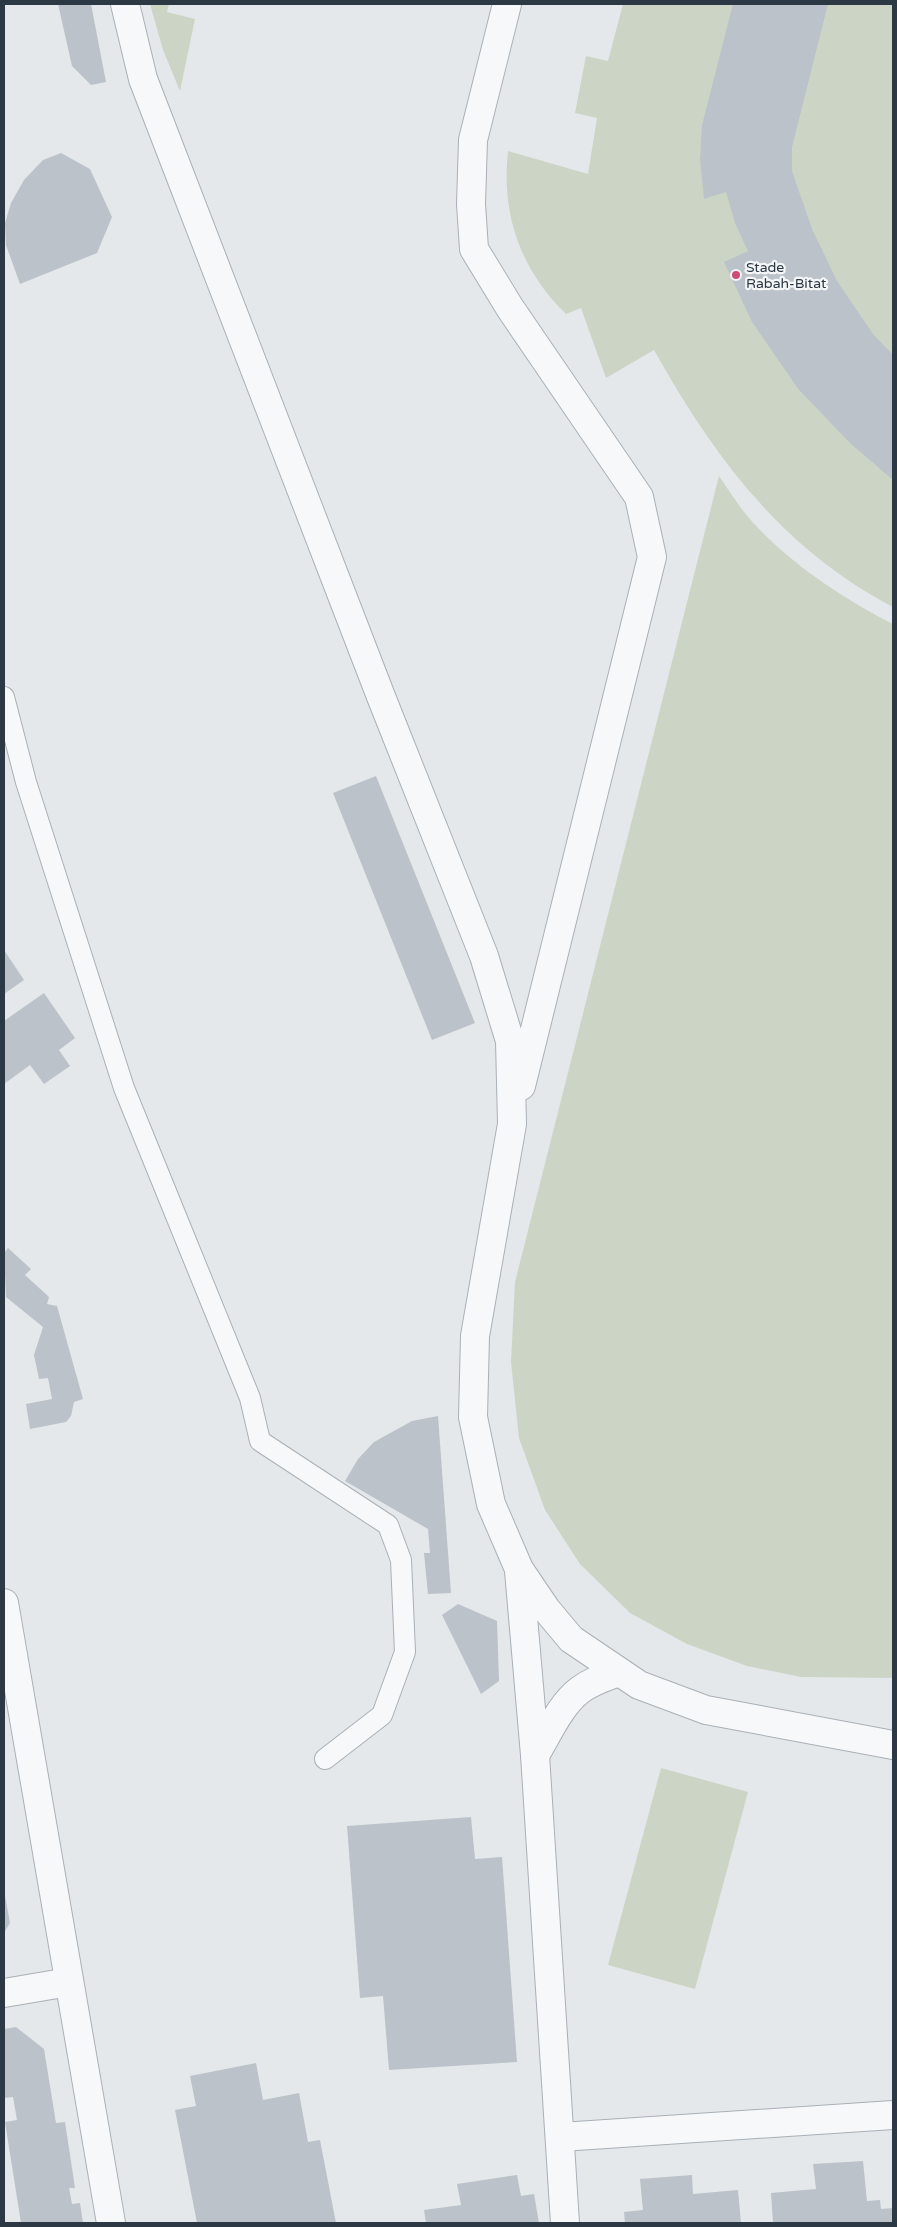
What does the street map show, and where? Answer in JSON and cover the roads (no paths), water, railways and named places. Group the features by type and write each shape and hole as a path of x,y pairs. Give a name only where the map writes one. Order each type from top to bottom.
{"street":[{"path":"125,4 143,79 175,164 380,694 484,956 510,1041 512,1124"},
{"path":"507,4 473,140 471,204 474,249 510,308 639,496 652,557 512,1124 475,1336 473,1417 491,1504 519,1569 546,1609 572,1639 639,1685 706,1710 893,1746"},
{"path":"519,1569 535,1754 565,2223"},
{"path":"4,1603 111,2223"},
{"path":"535,1754 578,1691 596,1680 619,1672"},
{"path":"844,1736 893,1735"},
{"path":"4,1993 69,1982"},
{"path":"561,2137 893,2115"}],"lane":[{"path":"4,697 26,782 124,1088 250,1398 260,1441 388,1525 401,1560 405,1652 382,1715 325,1759"}],"place":[{"name":"Stade Rabah-Bitat","path":"736,275"}]}
